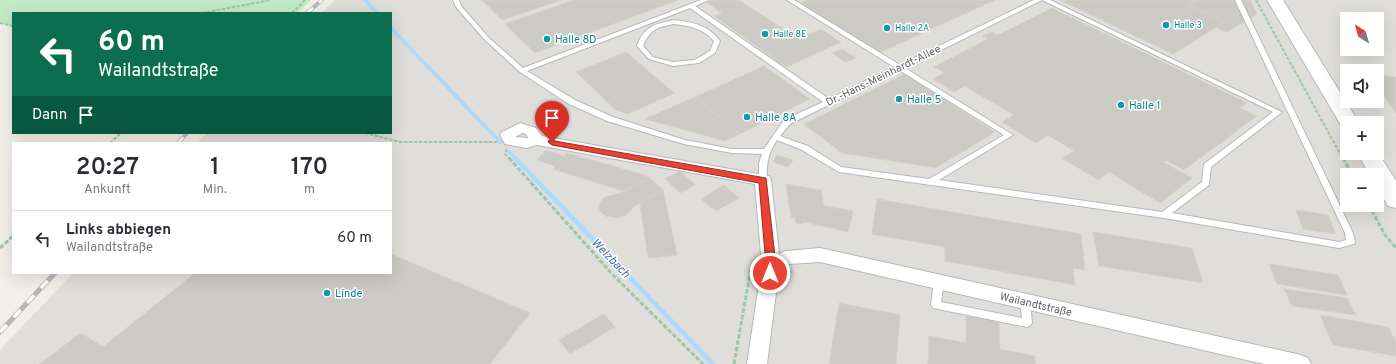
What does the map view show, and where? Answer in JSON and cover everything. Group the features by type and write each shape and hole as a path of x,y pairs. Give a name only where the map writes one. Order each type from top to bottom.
{"main road":[{"path":"1275,0 1345,116"},
{"path":"1372,160 1396,200"}],"street":[{"path":"510,141 526,143 537,140 763,180 771,265 757,364"},
{"name":"Wailandtstraße","path":"771,265 786,258 820,256 1301,364"}],"lane":[{"path":"456,0 458,6 487,39 522,71 572,102 610,119 684,142 732,151 765,152"},
{"path":"522,71 706,0"},
{"path":"790,0 1009,135 932,181"},
{"name":"Dr.-Hans-Meinhardt-Allee","path":"763,180 761,164 765,152 787,122 1037,0"},
{"path":"1045,0 1294,119"},
{"path":"776,137 805,148 839,169 1164,215 1339,245 1351,242 1349,233 1238,0"},
{"path":"691,6 828,102"},
{"path":"674,22 694,24 710,31 717,41 713,52 697,62 673,64 651,58 640,46 644,34 656,26 674,22"},
{"path":"1164,215 1206,183 1207,166 1278,112"}],"path":[{"path":"207,12 271,0"},
{"path":"293,12 305,0"},
{"path":"1256,0 1348,168"},
{"path":"0,24 12,26"},
{"path":"111,142 120,134"},
{"path":"369,134 400,142 486,142"},
{"path":"510,141 505,154 613,276 703,364"},
{"path":"1373,212 1385,235 1396,248"},
{"path":"0,248 12,237"},
{"path":"784,285 790,272 797,267"},
{"path":"734,364 751,268"}],"shaded area":[{"path":"335,0 1396,0 1396,364 0,364 0,350 72,274 392,274 392,142 198,142 206,134 392,134 392,12 322,12"}],"green space":[{"path":"0,0 311,0 298,12 12,12 12,26 0,23"}],"building":[{"path":"482,0 562,0 502,20"},
{"name":"Halle 8D","path":"574,0 678,0 535,53 505,24"},
{"name":"Halle 8E","path":"712,0 738,0 799,39 821,29 841,42 786,67 714,16 722,13 706,2"},
{"name":"Halle 2A","path":"808,0 995,0 879,53 801,3"},
{"name":"Halle 3","path":"1060,0 1196,0 1187,5 1225,22 1173,54"},
{"path":"1196,0 1250,0 1257,14 1227,32 1216,27 1225,22 1187,5"},
{"name":"Halle 1","path":"1052,8 1247,103 1240,108 1257,116 1184,170 1166,160 1163,162 1192,178 1160,203 1109,172 1098,180 1062,158 1074,151 1048,135 1036,143 1002,122 1014,115 965,86 954,92 933,79 945,73 934,67 988,39 982,36 991,32 998,35"},
{"path":"842,49 856,58 846,62 832,53"},
{"path":"626,52 674,93 628,114 616,110 576,72"},
{"name":"Halle 8A","path":"764,66 810,99 740,134 695,97"},
{"name":"Halle 5","path":"905,74 995,132 936,168 842,153 804,124"},
{"path":"1384,76 1396,77 1396,114 1384,96"},
{"path":"695,97 740,134 725,141 645,119"},
{"path":"546,150 564,156 555,166 537,160"},
{"path":"567,153 641,174 650,178 623,191 553,169"},
{"path":"777,155 793,160 788,167 773,162"},
{"path":"680,171 695,185 680,193 665,179"},
{"path":"650,178 663,190 635,206 621,193"},
{"path":"786,184 821,190 824,206 853,211 848,232 805,222 801,224 796,223 795,218 791,217"},
{"path":"724,185 739,198 716,211 701,199"},
{"path":"663,190 677,255 648,258 640,203"},
{"path":"621,193 635,206 626,215 618,218 605,216 599,210 600,202 605,197"},
{"path":"877,199 1081,234 1085,270 1073,268 1075,285 945,261 945,247 872,234"},
{"path":"1296,210 1328,215 1336,234 1303,229"},
{"path":"1093,232 1192,248 1203,283 1099,266"},
{"name":"Linde","path":"392,254 530,313 490,364 39,364 81,333 103,347 194,274 392,274"},
{"path":"1269,264 1338,275 1347,295 1277,284"},
{"path":"1284,289 1347,298 1356,315 1292,306"},
{"path":"839,303 900,315 896,364 829,364"},
{"path":"604,314 615,327 570,354 559,340"},
{"path":"1320,315 1388,327 1396,342 1396,356 1333,345"},
{"path":"966,316 999,322 1000,349 1035,356 1035,364 928,364 929,336 966,343"}],"waterway":[{"name":"Welzbach","path":"365,0 376,12"},
{"name":"Welzbach","path":"392,29 501,143"},
{"name":"Welzbach","path":"509,152 515,158"},
{"name":"Welzbach","path":"515,158 713,364"}],"railway":[{"path":"308,12 322,0"},
{"path":"179,142 186,134"},
{"path":"0,332 54,274"}],"place":[{"name":"Halle 3","path":"1166,25"},
{"name":"Halle 2A","path":"887,28"},
{"name":"Halle 8E","path":"765,34"},
{"name":"Halle 8D","path":"547,39"},
{"name":"Halle 5","path":"899,99"},
{"name":"Halle 1","path":"1121,105"},
{"name":"Halle 8A","path":"747,117"},
{"name":"Linde","path":"327,293"}],"route":[{"path":"552,142 763,180 771,265 770,273"}]}
